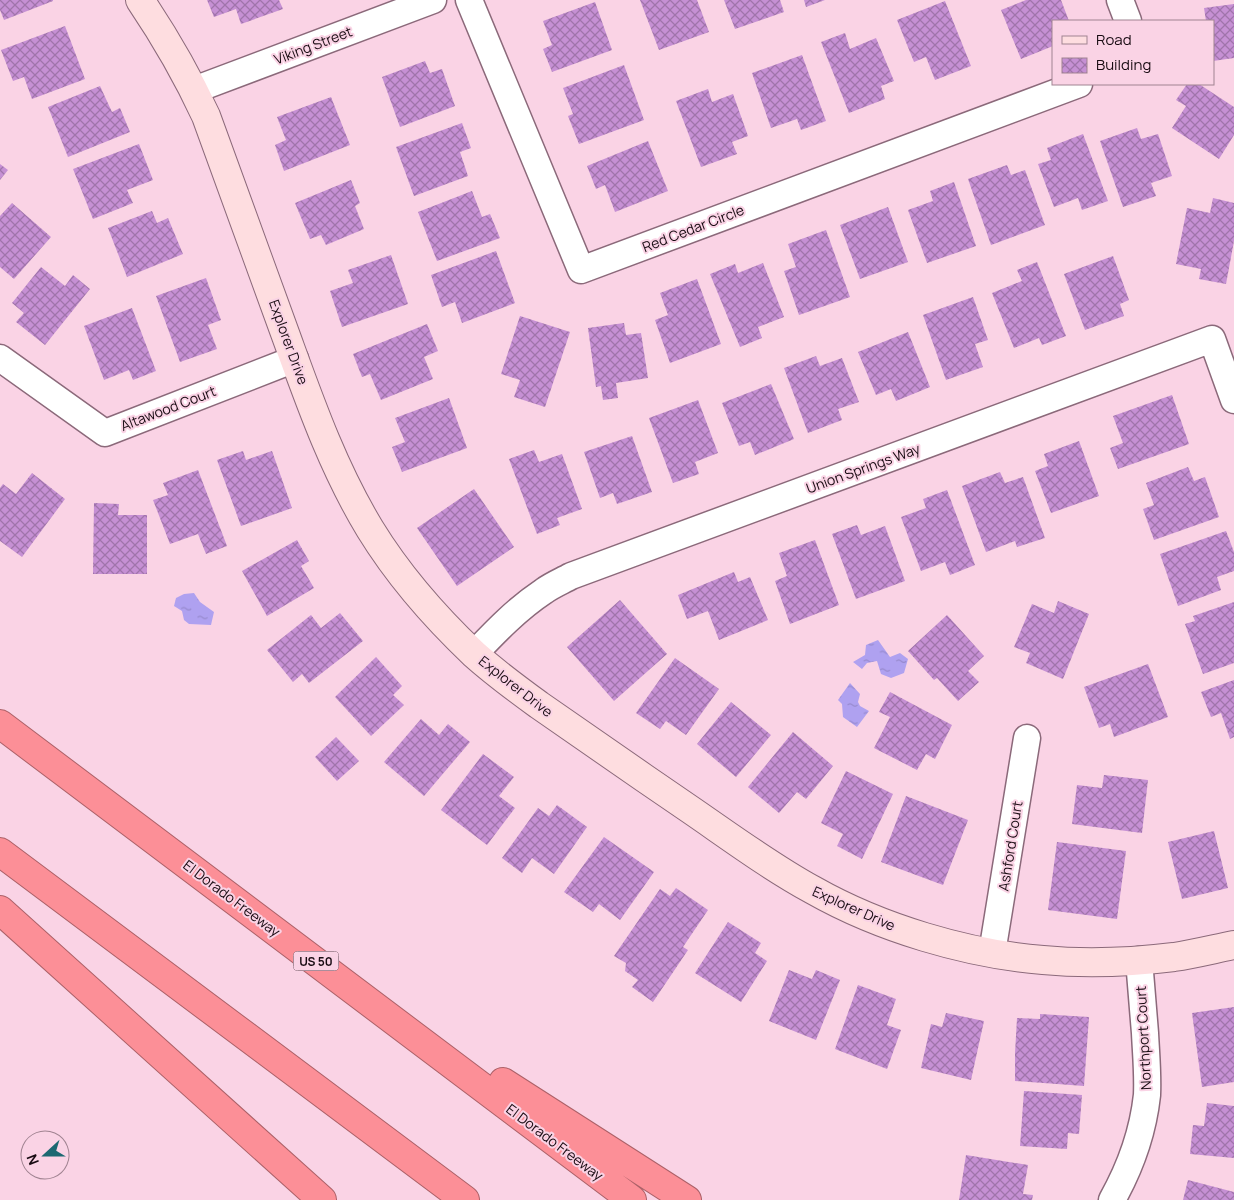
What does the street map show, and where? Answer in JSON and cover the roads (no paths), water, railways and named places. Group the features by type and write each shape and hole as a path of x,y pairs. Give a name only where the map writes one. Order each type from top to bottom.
{"highway":[{"name":"El Dorado Freeway","path":"0,724 632,1200"},
{"path":"0,852 465,1200"},
{"path":"0,910 322,1200"},
{"path":"328,971 687,1200"}],"street":[{"name":"Explorer Drive","path":"140,0 165,37 206,116 315,416 340,474 370,529 388,555 427,605 474,654 539,705 761,859 813,891 869,917 926,938 992,953 1042,960 1072,962 1139,960 1174,957 1234,946"},
{"name":"Viking Street","path":"194,90 433,0"},
{"name":"Red Cedar Circle","path":"469,0 581,270 1076,85"},
{"path":"1120,0 1128,20"},
{"name":"Union Springs Way","path":"474,654 521,607 545,590 571,576 1212,339 1234,400"},
{"name":"Altawood Court","path":"0,358 105,432 295,359"},
{"name":"Ashford Court","path":"992,953 1028,738"},
{"name":"Northport Court","path":"1112,1200 1124,1179 1134,1153 1142,1124 1146,1095 1147,1066 1139,960"}],"water":[{"path":"194,593 200,602 214,612 211,625 189,624 184,620 182,611 174,606 176,598 184,594"},
{"path":"878,640 890,657 900,653 908,659 904,673 891,678 881,674 877,661 867,663 862,669 853,662 865,655 866,645"},
{"path":"850,683 860,694 858,702 860,706 869,711 857,727 843,717 842,704 838,700"}]}
